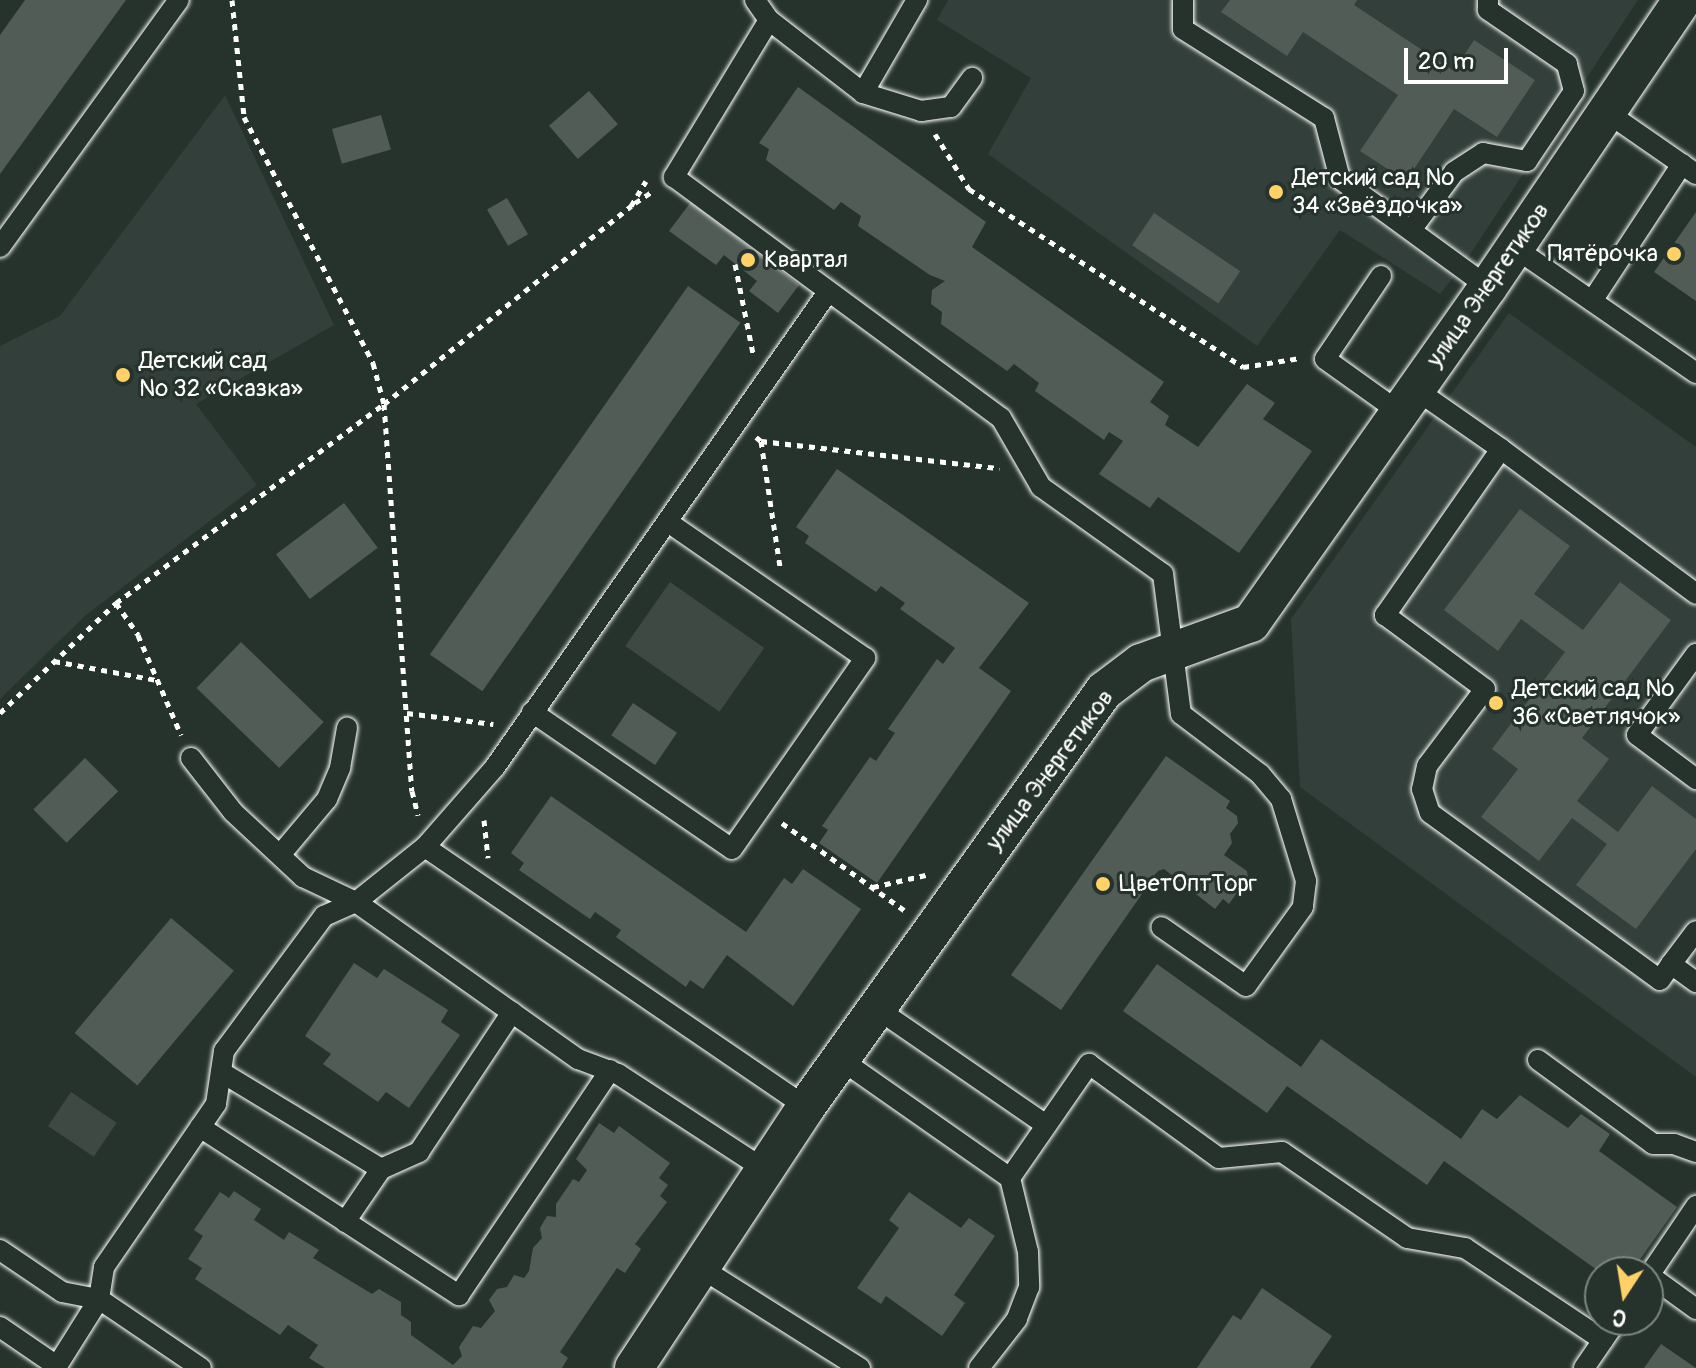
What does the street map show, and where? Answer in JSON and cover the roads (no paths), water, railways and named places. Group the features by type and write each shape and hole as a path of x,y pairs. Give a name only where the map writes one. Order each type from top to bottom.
{"street":[{"name":"улица Энергетиков","path":"634,1368 806,1107 1104,691 1141,663 1251,623 1515,248 1682,0"}],"lane":[{"path":"0,247 179,0"},
{"path":"755,0 769,20 863,93 921,111 951,107 972,78"},
{"path":"863,93 917,0"},
{"path":"1183,0 1183,29 1324,118 1340,179 1488,287"},
{"path":"1411,230 1454,172 1483,153 1527,161 1574,91 1567,64 1488,10 1488,0"},
{"path":"769,20 674,177 1001,418 1041,487 1163,574 1181,714 1260,774 1281,799 1306,881 1303,907 1246,986 1161,927"},
{"path":"1592,301 1689,169 1608,113"},
{"path":"1515,248 1696,373"},
{"path":"1381,276 1325,359 1501,449 1696,594"},
{"path":"0,1327 58,1367 99,1299 104,1267 216,1104 224,1051 324,916 356,902 425,847 481,783 828,292"},
{"path":"1501,449 1385,615 1485,689 1427,766 1422,789 1430,813 1660,980 1696,931"},
{"path":"527,719 732,849 865,658 668,522"},
{"path":"1696,654 1637,735 1696,779"},
{"path":"280,855 327,799 340,768 347,728"},
{"path":"191,758 233,812 303,877 356,902 578,1059 610,1070 765,1170"},
{"path":"425,847 806,1107"},
{"path":"1671,964 1696,982"},
{"path":"876,1008 1046,1125"},
{"path":"345,1222 381,1169 419,1152 512,1012"},
{"path":"840,1059 1010,1178 1028,1252 1029,1287 1017,1319 979,1368"},
{"path":"1538,1060 1653,1144 1674,1144 1696,1152"},
{"path":"1010,1178 1089,1064 1219,1158 1282,1152 1407,1238 1465,1248 1603,1340"},
{"path":"200,1127 459,1295 610,1070"},
{"path":"221,1072 381,1169"},
{"path":"1662,1256 1696,1206"},
{"path":"0,1250 62,1292 99,1299 201,1368"},
{"path":"701,1268 860,1368"},
{"path":"1664,1287 1696,1309"},
{"path":"1584,1368 1606,1336"}],"place":[{"name":"Детский сад № 34 «Звёздочка»","path":"1276,192"},
{"name":"Пятёрочка","path":"1674,254"},
{"name":"Квартал","path":"748,260"},
{"name":"Детский сад № 32 «Сказка»","path":"123,375"},
{"name":"Детский сад № 36 «Светлячок»","path":"1496,703"},
{"name":"ЦветОптТорг","path":"1103,884"}]}
